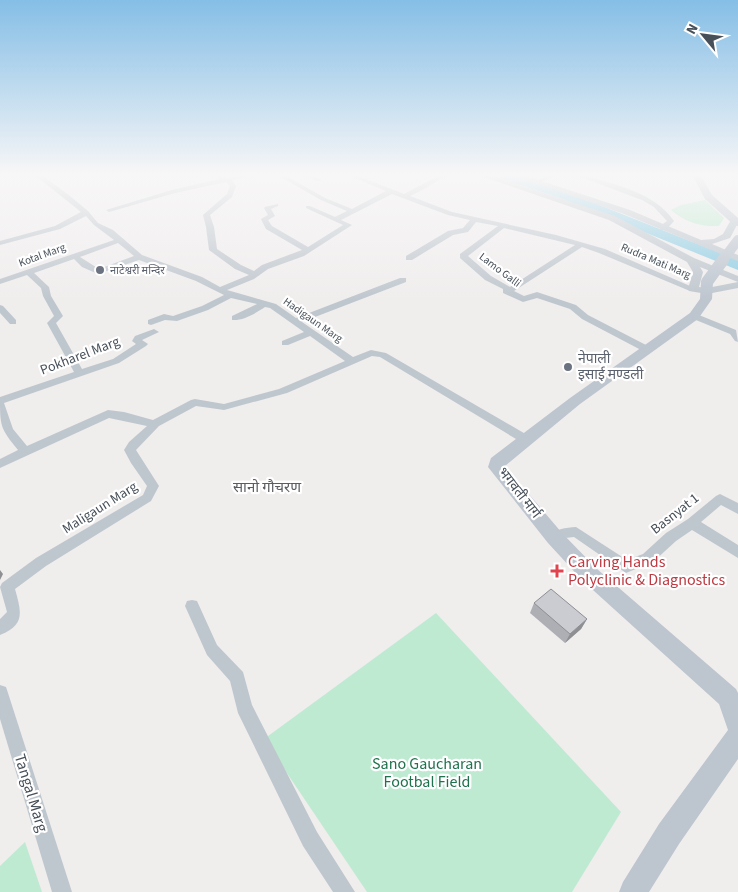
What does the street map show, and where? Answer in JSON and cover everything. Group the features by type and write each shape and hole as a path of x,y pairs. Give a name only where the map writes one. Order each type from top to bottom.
{"main road":[{"name":"भगवती मार्ग","path":"738,240 702,287 706,299 694,316 525,439 497,462 496,467 555,538 633,614 733,702 738,726"},
{"path":"633,892 669,834 728,766 738,737"}],"street":[{"path":"0,243 47,231 78,218"},
{"name":"Hadigaun Marg","path":"91,218 96,224 139,256 198,279 230,295 274,306 352,362"},
{"path":"207,218 213,250 238,267 254,274"},
{"path":"268,218 264,219 269,227 308,250"},
{"path":"220,290 265,267 308,250 348,225 330,218"},
{"path":"335,220 339,218"},
{"name":"Rudra Mati Marg","path":"468,218 602,251 702,287"},
{"path":"611,218 690,260 738,279"},
{"path":"640,218 738,258"},
{"path":"663,228 671,221 670,218"},
{"path":"409,258 451,233 464,230 475,219"},
{"path":"700,243 716,241 727,236 736,222"},
{"name":"Lamo Galli","path":"502,226 496,233 463,256 488,278 510,290 506,291 523,298 537,295 572,307 585,317 644,348 652,348"},
{"name":"Kotal Marg","path":"0,282 120,240"},
{"path":"510,290 581,245"},
{"path":"74,255 84,265 98,272 139,256"},
{"path":"690,260 698,272 702,287 738,285"},
{"path":"28,272 45,287 47,296 58,316 51,323 79,373"},
{"path":"297,321 403,280"},
{"path":"151,322 164,317 174,320 205,308 230,295"},
{"path":"236,318 255,310 264,303"},
{"path":"0,308 13,322"},
{"path":"694,316 733,332 738,339"},
{"name":"Pokharel Marg","path":"25,452 8,430 0,403 116,361 143,344 137,341 138,338 154,332"},
{"path":"285,343 312,332"},
{"path":"352,362 371,353 383,354 525,439"},
{"name":"Maligaun Marg","path":"0,628 13,618 14,612 4,589 41,562 147,498 152,486 151,481 130,450 153,428 154,424 195,402 224,407 283,391 352,362"},
{"path":"0,464 108,414 154,424"},
{"name":"Basnyat 1","path":"555,538 563,533 576,532 626,566 648,558 671,536 692,523 720,499 738,509"},
{"path":"692,523 738,552"},
{"path":"192,606 212,650 237,677 244,707 310,839 345,892"},
{"name":"Tangal Marg","path":"0,693 62,892"}],"green space":[{"path":"682,218 724,218 719,226 706,226"},
{"name":"Sano Gaucharan Footbal Field","path":"436,613 621,812 572,892 367,892 264,739"},
{"path":"25,842 42,892 0,892 0,866"}],"building":[{"path":"551,589 587,619 570,634 534,603"}],"waterway":[{"path":"622,218 738,265"}],"place":[{"name":"नाटेश्वरी मन्दिर","path":"100,270"},
{"name":"नेपाली इसाई मण्डली","path":"568,367"},
{"name":"Carving Hands Polyclinic & Diagnostics","path":"557,571"}],"district":[{"name":"सानो गौचरण","path":"267,487"}]}
